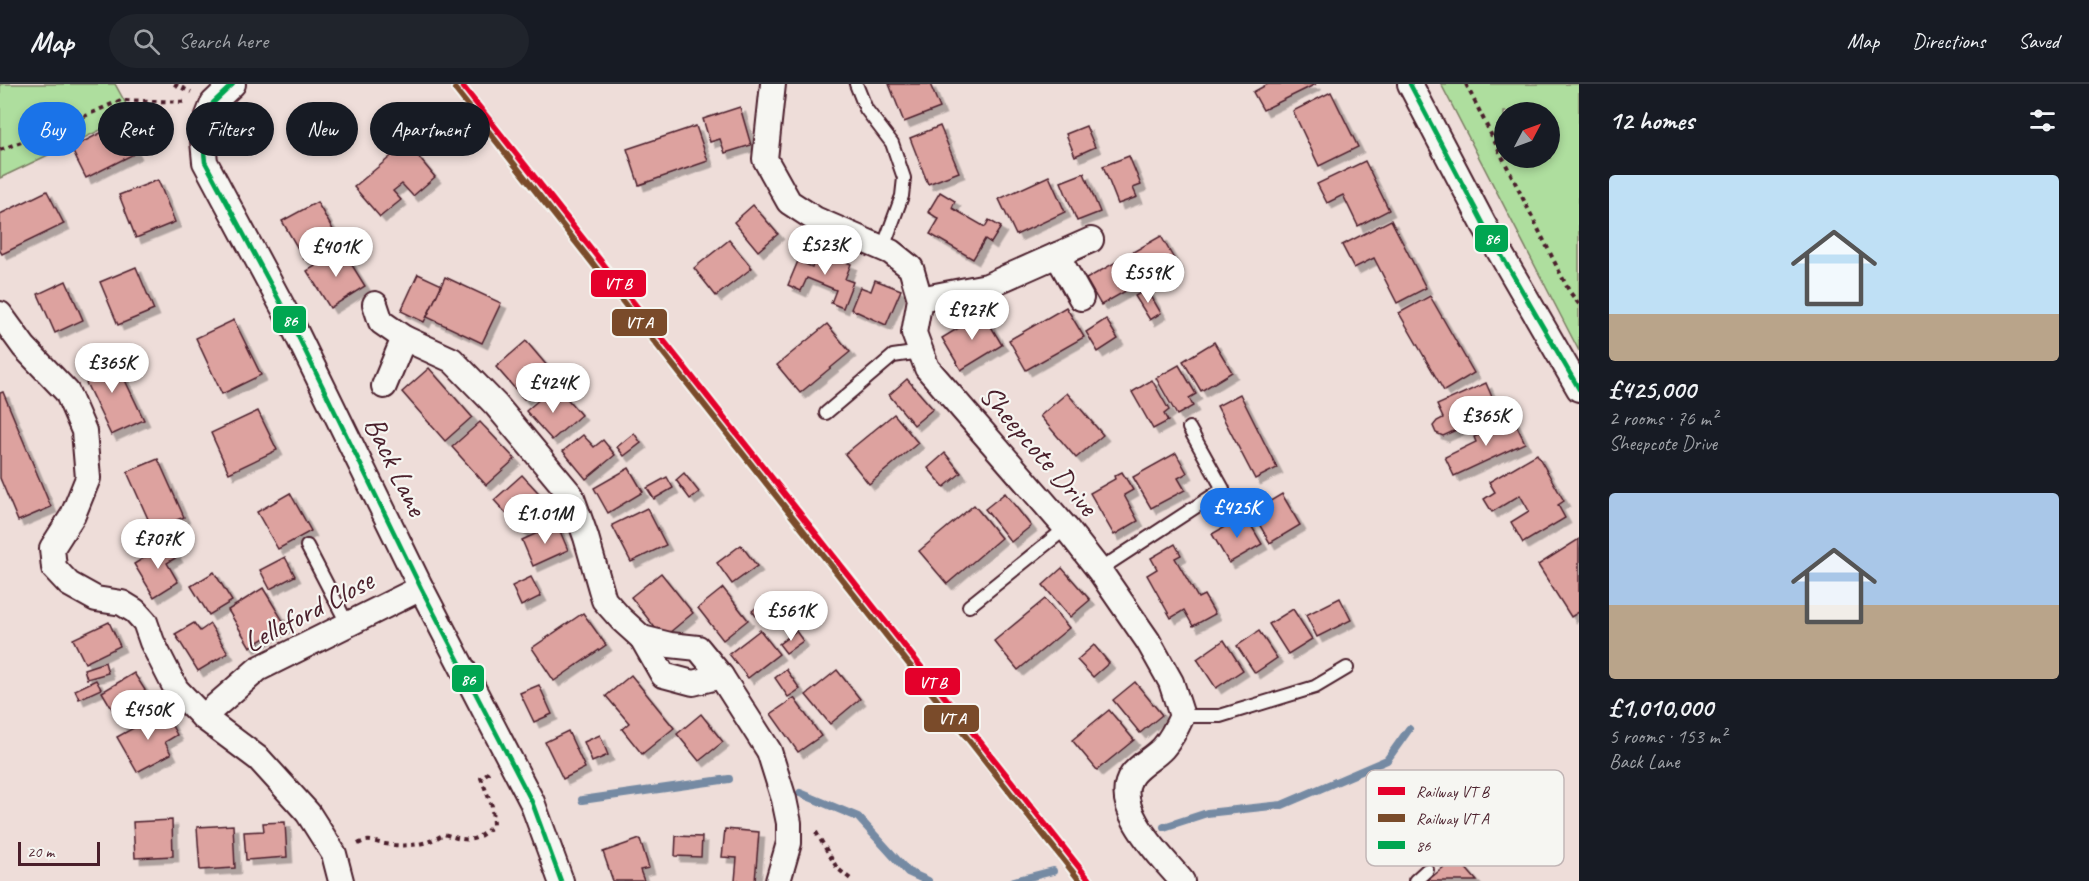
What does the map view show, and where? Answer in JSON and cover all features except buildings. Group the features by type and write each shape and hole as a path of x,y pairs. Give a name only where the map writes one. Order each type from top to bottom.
{"street":[{"name":"Back Lane","path":"214,102 233,84"},
{"name":"Sheepcote Drive","path":"773,84 765,159 789,202 815,219 883,248 911,268 920,298 914,333 927,368 1066,528 1099,570 1148,641 1171,682 1182,716"},
{"path":"1410,84 1484,225 1579,389"},
{"name":"Back Lane","path":"204,156 205,162 294,328 422,588 532,802 561,881"},
{"path":"920,298 987,286 1092,240"},
{"path":"1057,255 1081,298"},
{"path":"375,304 381,322 404,338 452,360 496,405 571,495 604,600 642,638 663,675 693,683 721,676"},
{"path":"0,314 24,347 67,393 84,431 88,478 73,515 52,548 54,568 69,584 96,600 122,603 135,611 145,622 152,642 176,689 203,717 259,759 308,813 334,854 341,881"},
{"path":"384,386 404,338"},
{"name":"Lelleford Close","path":"203,717 258,669 422,588"},
{"path":"642,638 670,645 698,648 721,676 769,751 789,823 789,843 778,881"},
{"path":"1182,716 1163,748 1132,776 1127,789 1129,806 1138,828 1182,881"}],"lane":[{"path":"856,84 870,116 892,143 904,178 902,196 883,248"},
{"path":"826,413 893,356 921,352"},
{"path":"1099,570 1223,489 1189,428"},
{"path":"969,606 1066,528"},
{"path":"307,546 348,625"},
{"path":"1182,716 1220,716 1315,687 1347,668"},
{"path":"1415,881 1427,870"}],"path":[{"path":"1466,84 1564,280 1579,304"},
{"path":"0,150 121,100 186,102"},
{"path":"334,854 367,840 402,846 421,845 434,841 444,834 469,841 483,835 494,825 492,806 481,778 492,770"},
{"path":"789,823 813,826 837,868 853,881"}],"green space":[{"path":"0,84 115,84 125,102 98,102 98,131 86,137 86,102 18,102 18,156 46,156 0,178"},
{"path":"1441,84 1579,84 1579,351"}],"waterway":[{"path":"1164,827 1207,813 1282,805 1387,760 1409,729"},
{"path":"582,800 729,779"},
{"path":"800,793 858,817 908,872 928,881"},
{"path":"1014,881 1053,871"}],"transit line":[{"name":"86","path":"233,84 213,103 202,131 205,162 294,328 421,588 532,802 561,881"},
{"path":"461,84 1090,881"},
{"name":"86","path":"1410,84 1484,225 1579,389"},
{"path":"455,89 1080,881"}]}
